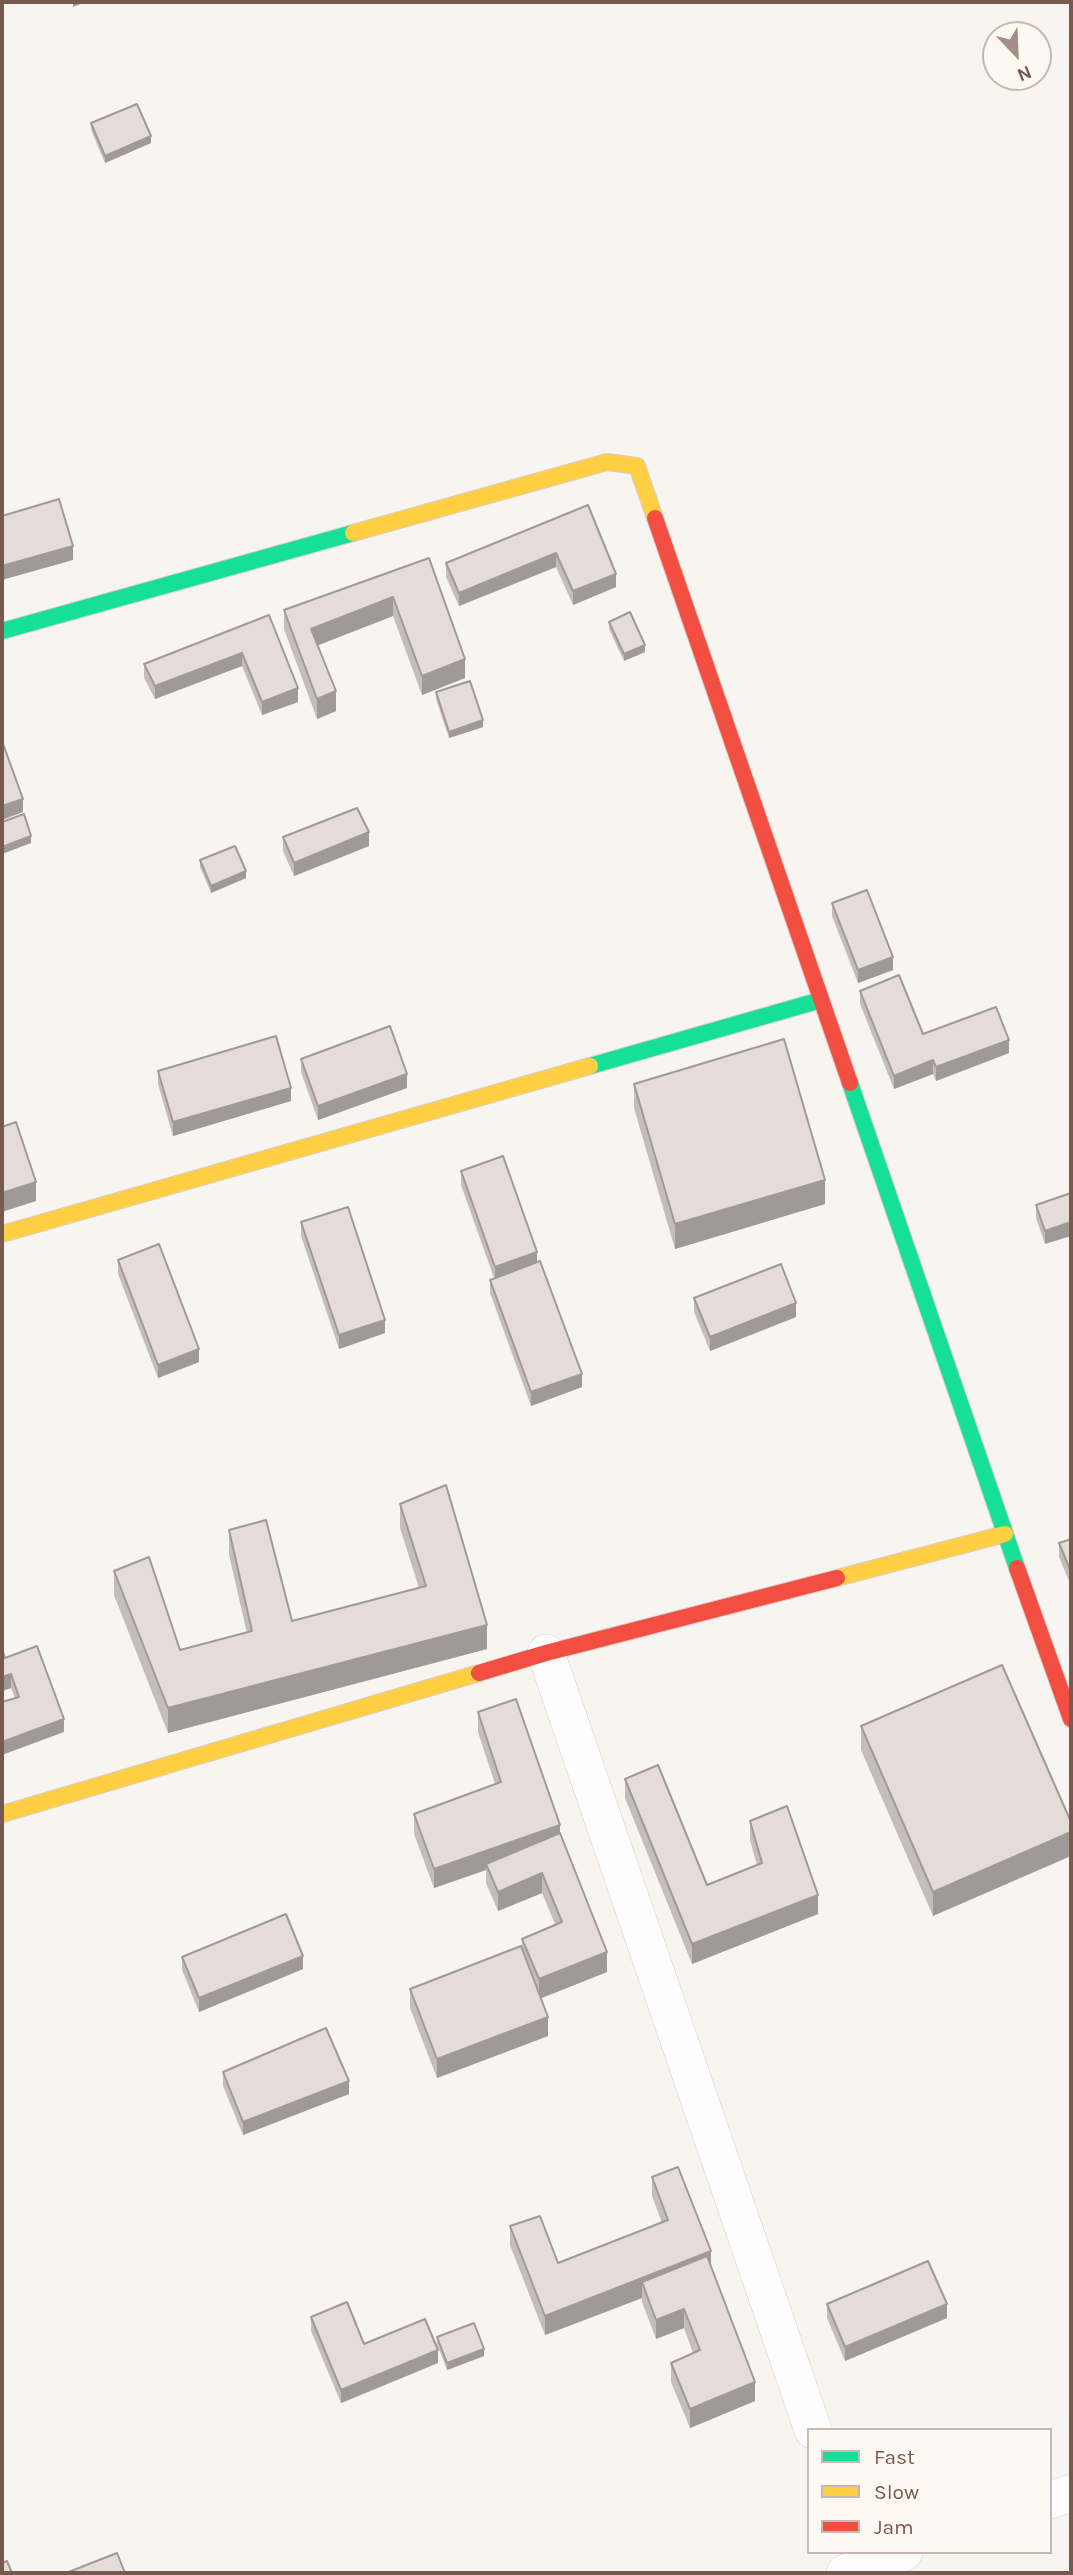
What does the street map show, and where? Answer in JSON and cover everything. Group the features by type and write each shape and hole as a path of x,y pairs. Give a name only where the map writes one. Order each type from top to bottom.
{"street":[{"path":"2,631 607,462 637,466 1071,1719"},
{"path":"2,1234 821,1000"},
{"path":"2,1814 546,1653 1005,1534"},
{"path":"546,1653 812,2428"},
{"path":"1052,2499 1071,2493"},
{"path":"854,2564 896,2554"}],"building":[{"path":"137,104 151,136 105,156 91,123"},
{"path":"59,499 73,546 2,566 2,516"},
{"path":"588,505 616,574 573,591 556,553 459,593 446,563"},
{"path":"429,558 465,659 422,676 393,597 311,629 336,691 317,699 284,610"},
{"path":"630,612 645,645 624,654 609,622"},
{"path":"269,615 298,688 262,702 242,653 155,686 144,664"},
{"path":"470,681 483,720 449,732 436,692"},
{"path":"2,741 23,799 2,806"},
{"path":"357,808 369,832 294,863 283,837"},
{"path":"24,814 31,836 2,847 2,822"},
{"path":"235,846 246,871 211,886 200,860"},
{"path":"867,890 893,957 858,970 832,903"},
{"path":"899,975 923,1034 996,1007 1009,1040 936,1067 933,1060 894,1076 860,991"},
{"path":"390,1026 407,1074 318,1106 301,1059"},
{"path":"276,1036 291,1088 173,1122 158,1071"},
{"path":"784,1039 825,1180 675,1224 634,1084"},
{"path":"16,1122 36,1182 2,1193 2,1127"},
{"path":"503,1156 537,1252 495,1267 461,1171"},
{"path":"1071,1193 1071,1222 1045,1231 1036,1205"},
{"path":"348,1207 385,1320 339,1335 301,1222"},
{"path":"159,1244 199,1349 158,1365 118,1260"},
{"path":"540,1261 582,1374 531,1392 490,1280"},
{"path":"781,1264 796,1303 710,1337 694,1298"},
{"path":"446,1485 487,1625 168,1708 114,1571 149,1557 180,1650 252,1631 229,1530 266,1520 292,1621 426,1586 400,1504"},
{"path":"1071,1539 1071,1572 1059,1543"},
{"path":"37,1646 64,1719 2,1742 2,1702 19,1697 11,1674 2,1677 2,1649 5,1658"},
{"path":"1002,1665 1071,1822 1071,1832 933,1892 861,1726"},
{"path":"516,1699 560,1825 434,1869 414,1814 501,1782 478,1712"},
{"path":"658,1765 707,1885 762,1863 750,1821 787,1806 818,1895 692,1944 625,1779"},
{"path":"560,1833 607,1952 539,1979 522,1939 562,1922 542,1873 498,1892 486,1864"},
{"path":"286,1914 303,1956 199,1998 182,1957"},
{"path":"521,1946 548,2017 437,2059 410,1989"},
{"path":"326,2028 349,2081 243,2122 223,2072"},
{"path":"678,2167 711,2251 545,2316 510,2226 540,2216 558,2263 668,2220 652,2177"},
{"path":"707,2256 755,2382 690,2409 671,2363 700,2350 684,2309 656,2320 642,2282"},
{"path":"928,2261 947,2304 845,2347 827,2304"},
{"path":"347,2302 364,2344 425,2319 438,2350 341,2390 311,2317"},
{"path":"474,2323 484,2349 447,2363 437,2337"},
{"path":"117,2553 125,2573 66,2573"},
{"path":"7,2561 12,2573 2,2573 2,2563"}],"traffic: fast":[{"path":"2,631 353,533"},
{"path":"590,1066 821,1000"},
{"path":"850,1083 1017,1568"}],"traffic: slow":[{"path":"353,533 607,462 637,466 655,518"},
{"path":"2,1234 590,1066"},
{"path":"837,1578 1005,1534"},
{"path":"2,1814 479,1673"}],"traffic: jam":[{"path":"655,518 850,1083"},
{"path":"1017,1568 1071,1719"},
{"path":"479,1673 546,1653 837,1578"}]}
